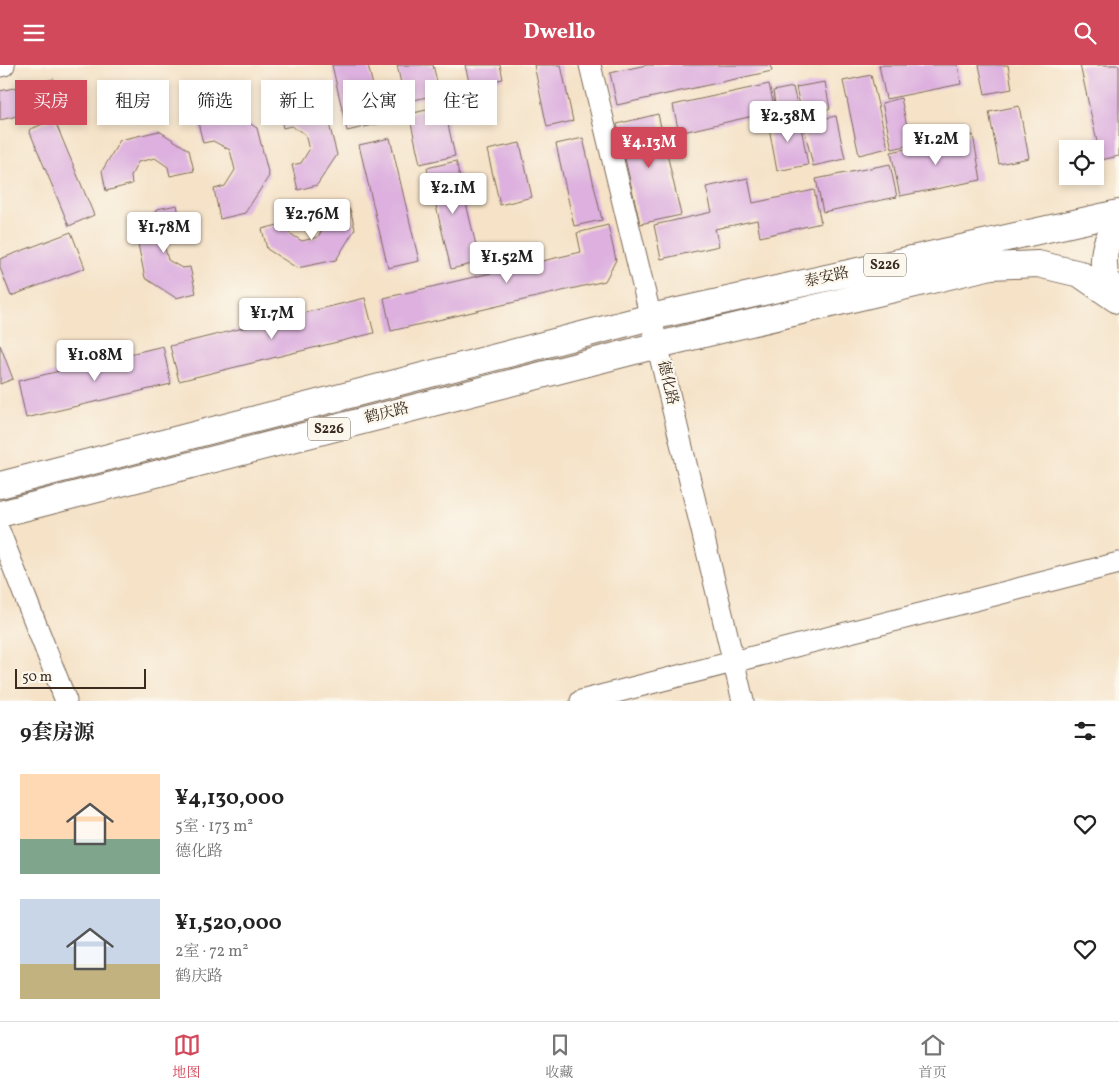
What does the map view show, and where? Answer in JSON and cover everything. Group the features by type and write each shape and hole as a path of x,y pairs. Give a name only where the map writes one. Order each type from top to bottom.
{"main road":[{"name":"泰安路","path":"651,317 1119,213"},
{"path":"1118,300 1107,283 1103,266 1105,248 1112,231 1119,223"},
{"name":"泰安路","path":"658,345 991,266 1038,264 1080,274 1118,300"},
{"name":"鹤庆路","path":"0,485 651,317"},
{"name":"鹤庆路","path":"0,514 658,345"}],"street":[{"path":"0,66 4,65"},
{"name":"德化路","path":"590,65 744,701"},
{"path":"0,533 66,701"},
{"path":"581,701 1119,563"}],"building":[{"path":"332,65 368,65 372,80 343,80 343,113"},
{"path":"397,65 433,65 437,80 425,80 425,97 415,100 415,80 400,80"},
{"path":"465,65 500,65 503,79 469,80"},
{"path":"534,65 561,65 573,121 547,127"},
{"path":"646,65 770,65 772,71 617,105 610,73"},
{"path":"879,65 958,65 961,84 886,99"},
{"path":"979,65 1008,65 1012,89 985,94"},
{"path":"1080,65 1119,65 1119,156 1104,159 1104,140 1097,140"},
{"path":"871,75 888,148 859,155 843,81"},
{"path":"825,82 830,109 802,115 796,87"},
{"path":"769,84 775,111 679,133 673,105"},
{"path":"793,87 799,113 777,117 773,91"},
{"path":"15,88 15,116 0,120 0,91"},
{"path":"901,98 911,145 892,149 882,103"},
{"path":"1019,106 1029,158 999,164 989,112"},
{"path":"425,110 425,125 448,125 455,156 420,164 411,125 415,125 415,113"},
{"path":"658,114 681,215 640,224 617,124"},
{"path":"799,116 808,165 777,171 768,122"},
{"path":"836,116 845,159 813,166 803,123"},
{"path":"251,124 257,128 269,176 245,213 220,219 214,189 225,186 235,170 230,150 213,141 203,143 199,125"},
{"path":"40,125 56,125 94,215 69,226 29,130"},
{"path":"282,125 329,125 337,155 317,185 298,190 292,165 301,163 309,150 305,134 291,126 283,128"},
{"path":"346,125 373,125 347,131"},
{"path":"159,131 189,150 194,171 170,176 168,167 155,158 138,162 131,176 132,184 106,191 102,171 120,140"},
{"path":"973,135 981,180 900,196 891,152"},
{"path":"390,138 419,261 388,268 359,145"},
{"path":"583,138 602,220 574,226 556,144"},
{"path":"520,143 532,197 500,205 487,150"},
{"path":"456,161 480,262 451,269 427,168"},
{"path":"890,164 897,197 823,212 816,179"},
{"path":"748,178 753,203 814,190 821,223 760,237 757,220 715,229 719,246 661,259 654,225 712,212 706,187"},
{"path":"177,205 182,229 173,231 164,244 168,260 182,268 190,267 196,293 176,298 145,278 137,239 157,209"},
{"path":"350,209 355,229 336,260 297,268 267,249 262,229 286,223 289,233 302,241 318,237 326,223 324,215"},
{"path":"608,225 616,260 605,281 391,331 384,298 581,252 577,233"},
{"path":"71,232 85,268 11,296 0,268 0,259"},
{"path":"365,298 374,333 179,381 170,346"},
{"path":"0,345 13,379 0,384"},
{"path":"163,346 171,384 26,418 18,381"}]}
